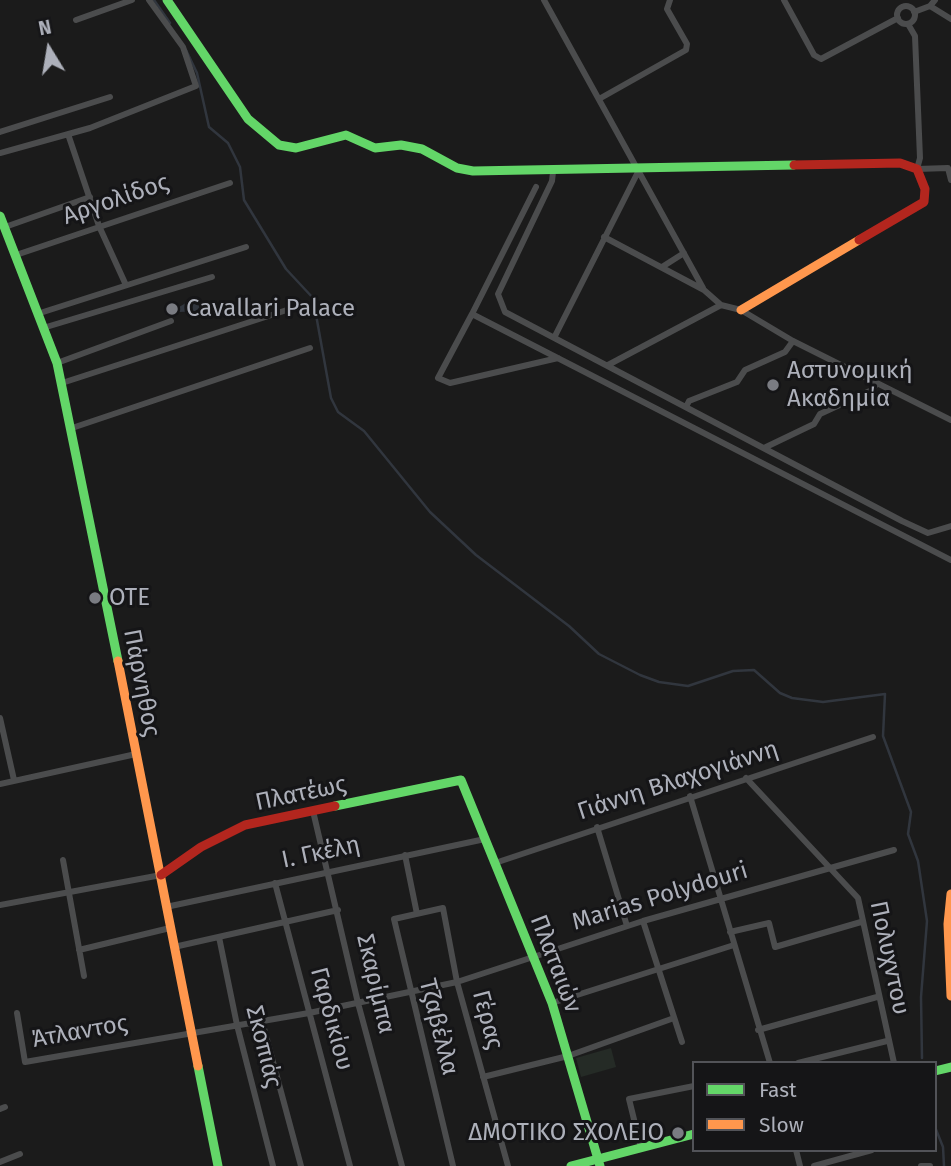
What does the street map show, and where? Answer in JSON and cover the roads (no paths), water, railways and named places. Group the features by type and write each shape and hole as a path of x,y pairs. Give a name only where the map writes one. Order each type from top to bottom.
{"street":[{"path":"76,20 132,0"},
{"path":"0,153 68,134 197,86 183,47 149,0"},
{"path":"167,0 248,119 279,145 296,148 340,134 375,148 401,145 422,149 457,169 553,172 900,163 917,169 945,167 949,170 951,180"},
{"path":"599,99 686,50 687,44 667,9 670,0"},
{"path":"784,0 814,55 821,59 898,18"},
{"path":"547,1 704,290"},
{"path":"898,18 899,10 906,3 914,12 915,18 908,24"},
{"path":"914,12 932,3 951,19"},
{"path":"741,310 923,202 925,189 917,169 920,158 915,36 908,24 898,18"},
{"path":"0,132 110,97"},
{"path":"68,134 100,226 125,284"},
{"path":"555,336 639,170"},
{"path":"553,172 552,181 498,294 505,312 928,533 951,526"},
{"name":"Αργολίδος","path":"16,255 230,183"},
{"path":"536,187 438,378 450,383 558,358"},
{"path":"5,227 90,197"},
{"name":"Πάρνηθος","path":"0,216 57,363 62,383 218,1166"},
{"path":"604,237 704,290 721,306 741,310 793,341 951,420"},
{"path":"37,314 246,247"},
{"path":"662,267 684,253"},
{"path":"43,328 212,277"},
{"path":"608,365 653,343 661,334 721,306"},
{"path":"62,383 293,308"},
{"path":"472,314 951,560"},
{"path":"57,363 171,321"},
{"path":"687,405 689,401 737,383 745,370 785,352 793,341"},
{"path":"72,428 310,348"},
{"path":"766,447 814,424 820,414 872,390 877,383"},
{"path":"0,718 14,780"},
{"name":"Γιάννη Βλαχογιάννη","path":"495,863 873,737"},
{"path":"0,784 136,754"},
{"name":"Πολυχντου","path":"746,778 858,898 877,997 893,1061"},
{"name":"Πλατέως","path":"161,875 179,861 238,828 461,780"},
{"name":"Πλαταιών","path":"461,780 552,1003 599,1163"},
{"path":"690,796 718,898 769,1061"},
{"name":"Σκαρίμπα","path":"313,811 358,1003 401,1166"},
{"path":"597,827 627,926"},
{"name":"Ι. Γκέλη","path":"166,906 485,839"},
{"name":"Marias Polydouri","path":"190,1032 309,1013 457,982 718,898 894,850"},
{"path":"405,855 417,914"},
{"path":"63,860 84,976"},
{"path":"0,905 161,875"},
{"name":"Γαρδικίου","path":"275,883 350,1166"},
{"path":"951,894 951,996"},
{"name":"Γέρας","path":"417,914 443,908 457,982 508,1166"},
{"path":"174,947 338,910"},
{"name":"Τζαβέλλα","path":"417,914 394,919 409,993 453,1166"},
{"path":"643,921 682,1042"},
{"path":"730,932 769,923 775,947 861,922"},
{"path":"79,950 170,928"},
{"name":"Σκοπιάς","path":"219,937 237,1025 272,1166"},
{"path":"552,1003 734,945"},
{"path":"758,1030 877,997"},
{"name":"Άτλαντος","path":"17,1013 25,1062 190,1032"},
{"path":"483,1077 568,1056 674,1018"},
{"path":"262,1021 301,1166"},
{"path":"806,1061 887,1041"},
{"path":"641,1148 629,1099 692,1086"},
{"path":"572,1166 599,1163 692,1135"},
{"path":"814,1166 865,1152"},
{"path":"0,1162 20,1154"},
{"path":"921,1166 930,1165"}],"waterway":[{"path":"154,0 170,23"},
{"path":"186,50 197,73 209,127 228,143 240,167 244,200 286,269 313,298 331,398 338,412 364,431 430,512 476,555 569,626 599,654 659,682 688,686 733,671 754,670 780,693 792,698 823,702 885,694 883,736 911,812 908,834 918,861 927,921 921,997 922,1058"},
{"path":"937,1132 943,1147 944,1166"}],"place":[{"name":"Cavallari Palace","path":"172,309"},
{"name":"Αστυνομική Ακαδημία","path":"773,385"},
{"name":"ΟΤΕ","path":"95,598"},
{"name":"ΔΜΟΤΙΚΟ ΣΧΟΛΕΙΟ","path":"678,1133"}]}
